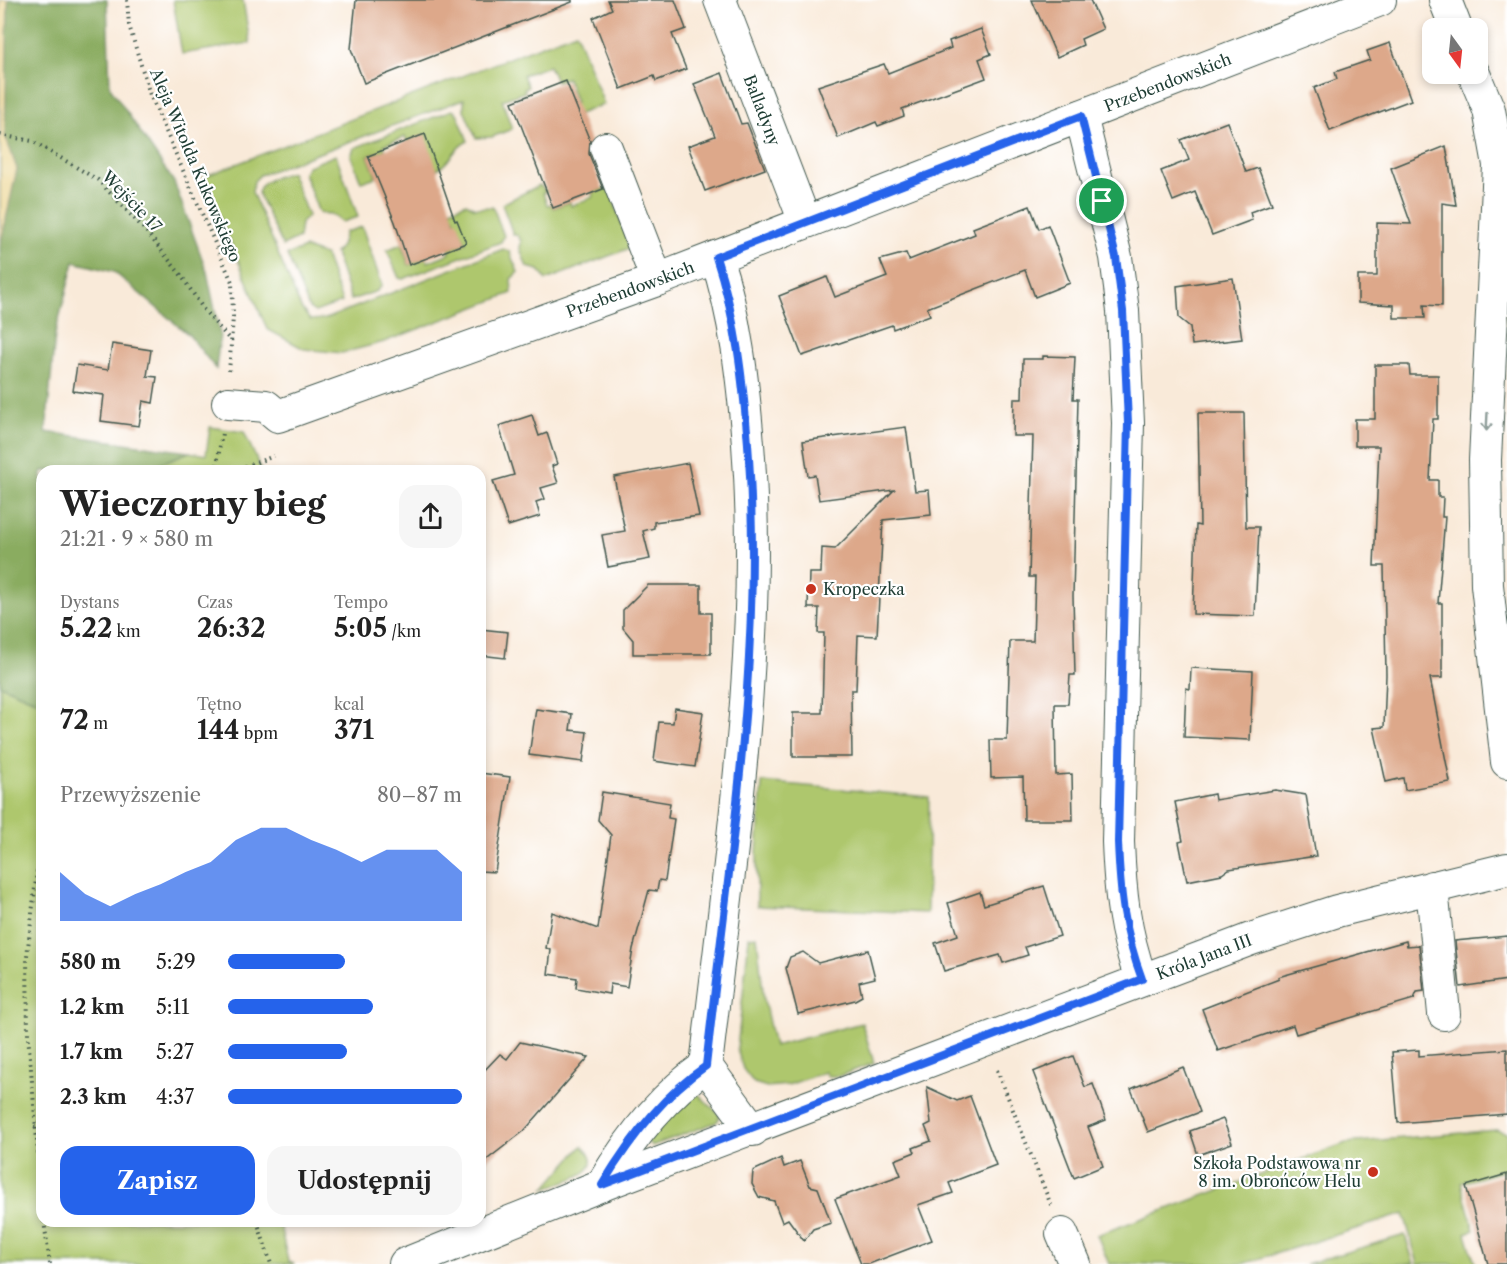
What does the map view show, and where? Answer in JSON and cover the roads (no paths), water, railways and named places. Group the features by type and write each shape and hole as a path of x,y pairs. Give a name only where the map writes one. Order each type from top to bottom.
{"street":[{"name":"Balladyny","path":"720,0 805,222"},
{"name":"Przebendowskich","path":"228,403 266,406 278,416 657,280 1380,0"},
{"path":"1445,0 1452,18"},
{"path":"1478,84 1489,110 1499,165 1485,471 1487,585 1507,762"},
{"path":"1081,116 1116,257 1123,311 1128,423 1118,842 1121,905 1130,947 1142,979"},
{"path":"606,148 657,280"},
{"path":"716,257 725,285 744,391 752,493 752,629 706,1066 753,1130"},
{"name":"Króla Jana III","path":"405,1264 602,1185 753,1130 1142,979 1337,910 1507,869"},
{"path":"1431,888 1444,1014"},
{"path":"602,1185 625,1148 660,1107 681,1083 706,1066"},
{"path":"1062,1234 1075,1264"}],"place":[{"name":"Kropeczka","path":"811,589"},
{"name":"Szkoła Podstawowa nr 8 im. Obrońców Helu","path":"1373,1172"}]}
